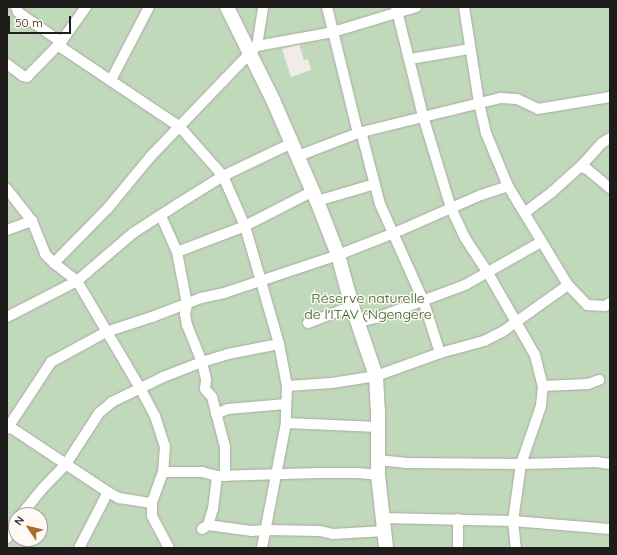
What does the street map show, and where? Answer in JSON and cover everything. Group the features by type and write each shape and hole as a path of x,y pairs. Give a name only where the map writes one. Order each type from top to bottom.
{"street":[{"path":"7,64 23,76 27,77 62,42 86,7"},
{"path":"111,80 149,7"},
{"path":"226,7 253,49 273,100 315,196 338,255 352,306 376,376 378,475 386,548"},
{"path":"54,264 108,208 150,157 253,49 263,7"},
{"path":"327,7 358,133 362,135 380,204 422,300 440,353"},
{"path":"253,49 333,32 397,10 416,7"},
{"path":"464,7 479,103 486,133 508,186 568,285 587,304 605,306 610,303"},
{"path":"19,9 62,42"},
{"path":"397,10 423,116 451,208 465,238 488,273 535,355 543,386 541,406 521,464 513,521 516,548"},
{"path":"62,42 62,48 180,127 223,176 245,226 279,344 287,386 286,423 262,548"},
{"path":"410,59 470,49"},
{"path":"298,156 358,133 500,98 517,99 538,109 610,97"},
{"path":"524,211 527,211 552,192 580,167 602,143 610,138"},
{"path":"7,317 77,281 133,234 223,176 292,143"},
{"path":"580,167 587,169 610,188"},
{"path":"177,252 245,226 315,196 375,184"},
{"path":"152,504 119,498 8,427 51,362 106,332 338,255 508,186"},
{"path":"7,189 32,221 45,254 54,264 77,281 155,416 165,446 163,472 152,504 152,516 169,548"},
{"path":"161,216 177,252 187,304 185,314 187,325 202,362 206,380 205,389 212,397 225,447 221,476 213,509 205,527 251,531 320,531 333,534 384,525 458,519 513,521 610,529"},
{"path":"7,230 32,221"},
{"path":"358,322 379,317 465,285 541,242"},
{"path":"287,386 332,383 376,376 440,353 484,341 517,322 568,285"},
{"path":"308,323 352,306"},
{"path":"27,507 66,464 99,412 112,402 140,388 202,362 228,354 279,344"},
{"path":"543,386 588,384 599,380"},
{"path":"216,414 228,409 286,404"},
{"path":"286,423 378,427"},
{"path":"378,460 405,463 521,464 596,462 610,464"},
{"path":"163,472 202,472 221,476 320,473 357,473 378,475"},
{"path":"79,548 108,492"},
{"path":"458,519 458,548"}],"green space":[{"name":"Réserve naturelle de l'ITAV (Ngengere","path":"7,7 610,7 610,548 7,548","holes":["299,44 304,60 308,59 311,70 291,77 282,49"]}]}
